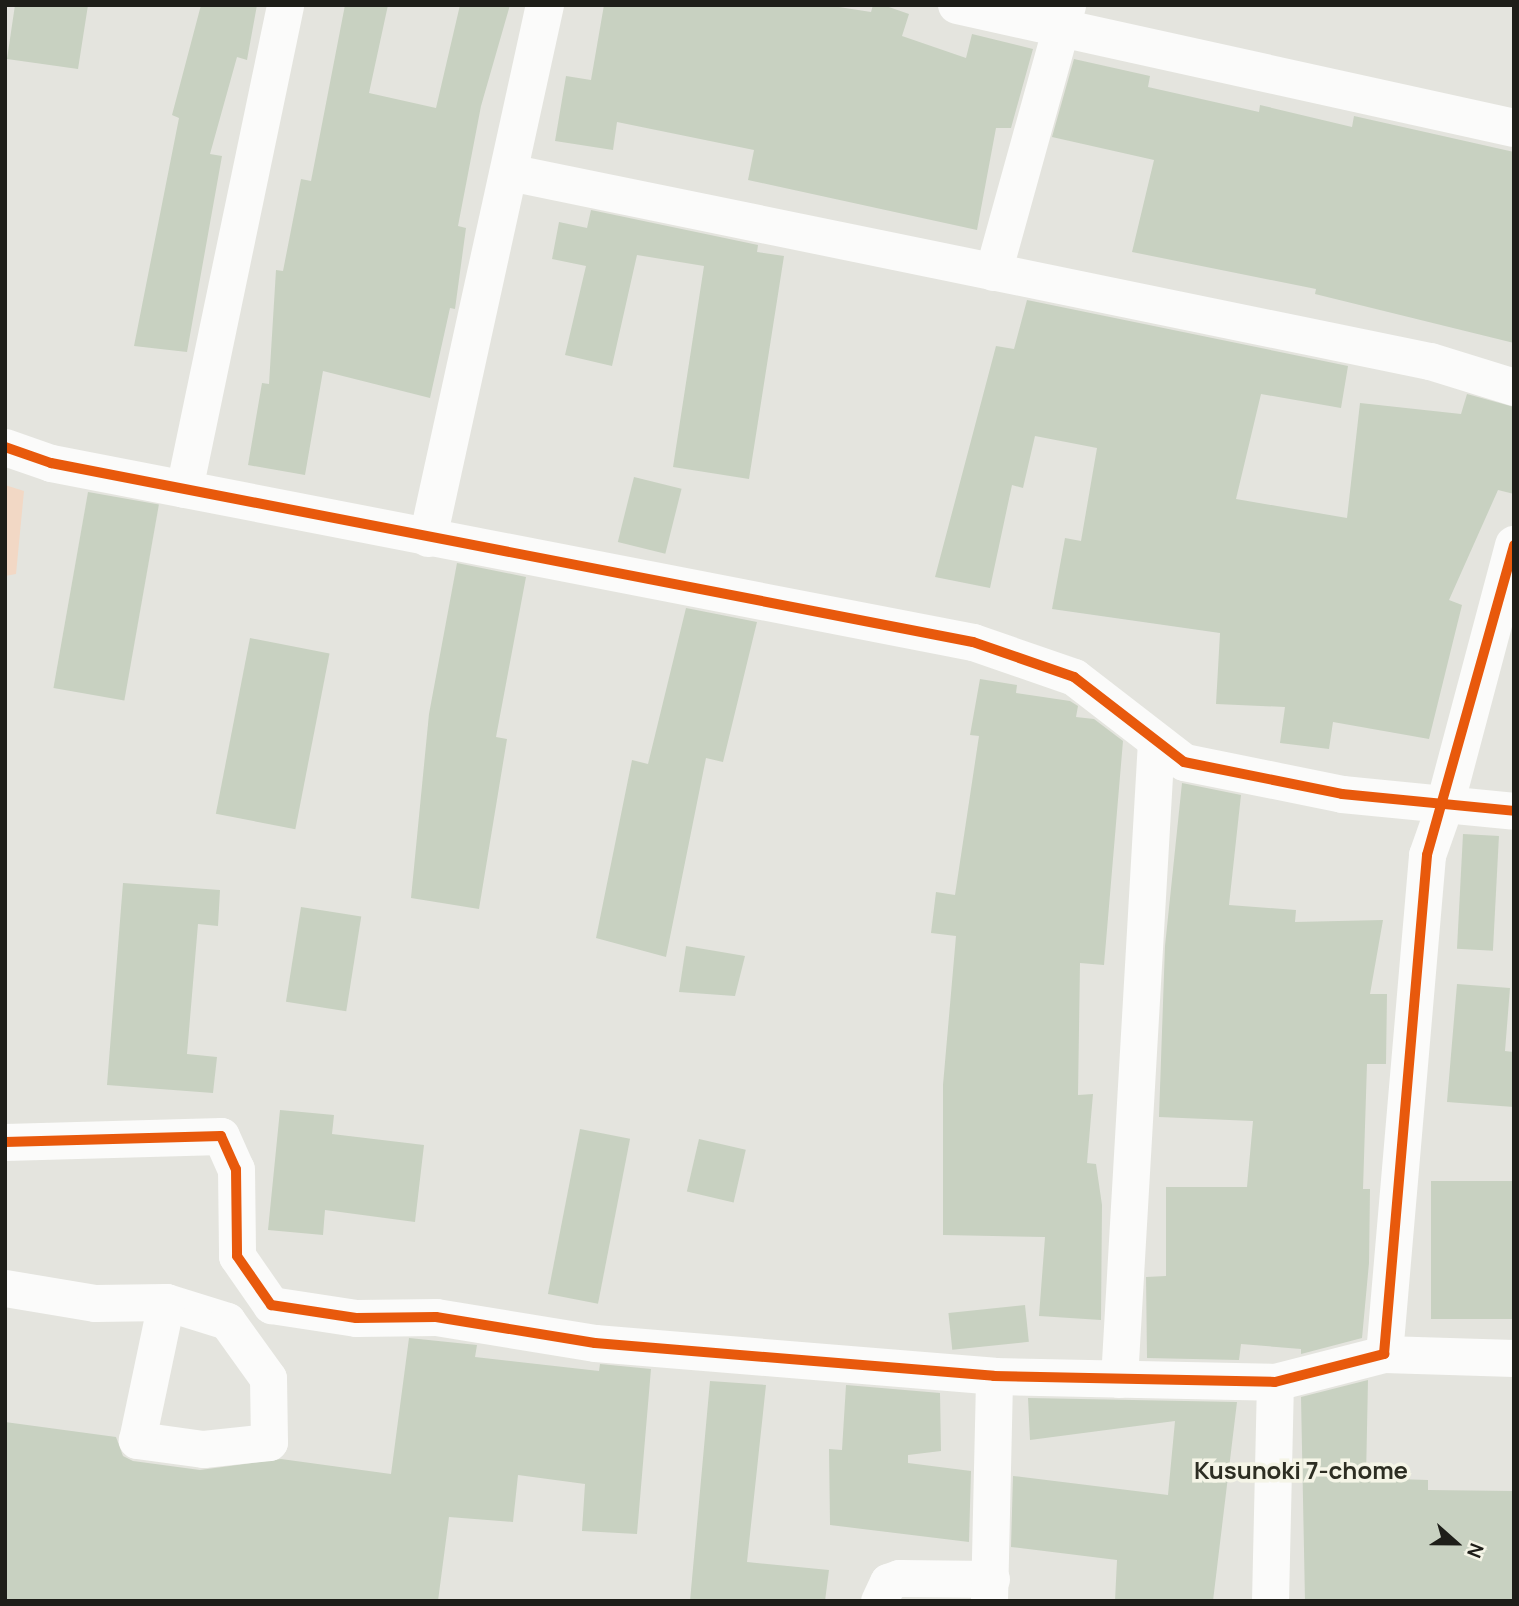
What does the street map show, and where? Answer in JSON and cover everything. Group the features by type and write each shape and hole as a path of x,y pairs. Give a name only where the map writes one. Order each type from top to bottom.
{"street":[{"path":"184,489 285,5"},
{"path":"428,538 545,5"},
{"path":"957,5 1064,16 1514,128"},
{"path":"993,272 1064,16"},
{"path":"509,172 1430,362 1514,387"},
{"path":"5,447 184,489 973,642 1074,677 1184,762 1342,794 1446,801 1514,811"},
{"path":"1384,1354 1427,855 1446,801 1514,545"},
{"path":"1119,1379 1156,741"},
{"path":"5,1142 221,1136 236,1169 237,1255 271,1305 356,1318 436,1317 595,1343 994,1376 1275,1382 1384,1354 1514,1358"},
{"path":"5,1288 95,1303 166,1302 227,1321 268,1378 269,1442 203,1449 137,1440 166,1302"},
{"path":"879,1601 888,1582 899,1578 990,1590 994,1376"},
{"path":"1270,1601 1275,1382"}],"shaded area":[{"path":"5,485 24,491 16,574 5,576"}],"building":[{"path":"15,5 88,5 78,69 7,59"},
{"path":"201,5 257,5 247,60 237,57 210,154 222,156 187,352 134,346 179,118 172,115"},
{"path":"345,5 388,5 369,93 436,108 460,5 510,5 481,106 458,226 466,228 455,309 450,308 430,398 323,371 305,475 248,465 262,383 269,384 276,270 283,271 301,179 311,181"},
{"path":"604,5 826,5 871,12 873,5 883,5 909,14 902,36 966,58 972,34 1033,49 1011,128 996,128 977,230 748,180 754,150 617,122 613,150 555,141 566,76 591,80"},
{"path":"1074,59 1150,76 1148,87 1259,112 1260,105 1352,127 1354,116 1514,152 1514,343 1315,294 1316,289 1132,252 1154,160 1052,137"},
{"path":"591,210 758,245 757,252 784,256 749,479 673,467 704,266 637,255 612,366 565,355 586,266 552,259 559,222 587,228"},
{"path":"1027,300 1348,366 1341,408 1261,394 1236,499 1347,518 1360,403 1461,414 1467,394 1514,407 1514,494 1498,490 1449,600 1462,605 1429,739 1333,722 1329,749 1280,743 1285,707 1216,704 1220,633 1052,609 1065,538 1081,541 1097,448 1035,436 1023,488 1012,485 990,588 935,577 996,346 1014,349"},
{"path":"634,477 682,489 665,554 618,542"},
{"path":"88,492 159,505 124,700 53,688"},
{"path":"457,563 526,577 496,737 507,739 479,909 411,898 429,714"},
{"path":"686,608 757,622 723,762 706,758 666,957 596,938 632,760 648,764"},
{"path":"250,638 330,653 295,829 216,814"},
{"path":"980,679 1017,685 1016,693 1070,701 1078,706 1076,717 1094,719 1123,741 1104,965 1080,963 1078,1095 1093,1094 1087,1163 1096,1164 1102,1205 1101,1320 1039,1316 1045,1237 943,1235 943,1085 956,936 931,933 936,892 955,895 979,736 970,735"},
{"path":"1182,783 1241,795 1229,905 1296,910 1295,922 1383,920 1370,994 1387,994 1386,1064 1367,1064 1363,1189 1370,1189 1369,1263 1362,1338 1301,1354 1301,1349 1241,1344 1239,1360 1147,1358 1146,1277 1166,1276 1166,1187 1247,1187 1253,1121 1159,1117 1165,946"},
{"path":"1463,834 1499,836 1493,951 1457,949"},
{"path":"123,883 220,890 218,926 198,924 187,1054 217,1057 213,1093 107,1085"},
{"path":"301,907 361,917 346,1011 286,1002"},
{"path":"686,946 745,956 735,996 679,992"},
{"path":"1457,984 1510,988 1505,1051 1514,1052 1514,1107 1447,1102"},
{"path":"280,1110 334,1115 332,1134 424,1145 415,1222 325,1210 323,1235 268,1230"},
{"path":"580,1129 630,1139 598,1304 548,1294"},
{"path":"699,1139 746,1150 734,1202 687,1192"},
{"path":"1431,1181 1514,1181 1514,1319 1431,1319"},
{"path":"1025,1305 1029,1342 952,1350 948,1313"},
{"path":"409,1338 477,1345 475,1357 599,1371 600,1364 651,1369 637,1534 582,1531 585,1484 518,1475 513,1522 449,1517 438,1601 5,1601 5,1422 116,1437 123,1456 133,1461 200,1470 281,1459 391,1474"},
{"path":"1368,1380 1366,1478 1428,1480 1428,1490 1514,1491 1514,1601 1305,1601 1301,1397"},
{"path":"710,1381 766,1385 747,1562 829,1570 825,1601 690,1601"},
{"path":"846,1385 940,1393 941,1451 908,1455 908,1463 971,1471 969,1542 830,1525 829,1449 842,1450"},
{"path":"1028,1398 1237,1402 1213,1601 1115,1601 1117,1560 1011,1547 1013,1476 1168,1495 1175,1421 1030,1440"}],"cycle path":[{"path":"5,447 51,463 973,642 1074,677 1184,762 1342,794 1514,811"},
{"path":"5,1142 221,1136 236,1169 237,1256 271,1305 356,1318 436,1317 595,1343 994,1376 1275,1382 1384,1354 1427,855 1514,545"}],"district":[{"name":"Kusunoki 7-chome","path":"1301,1470"}]}
